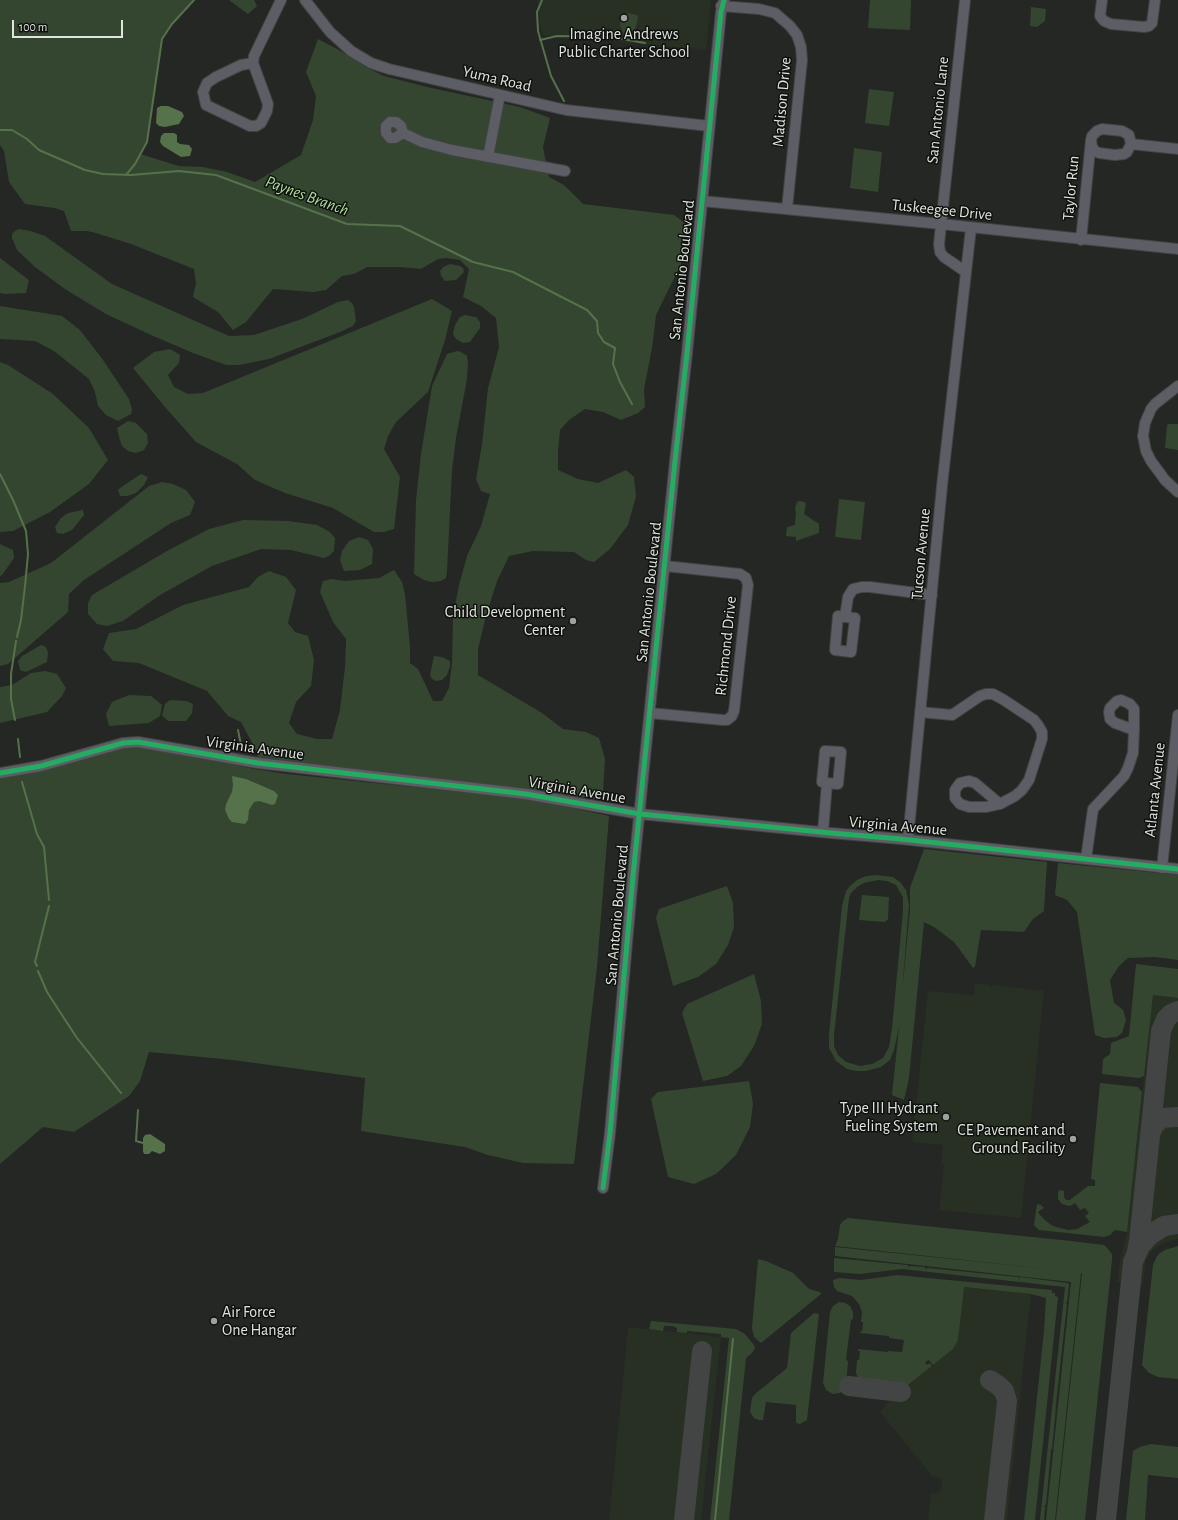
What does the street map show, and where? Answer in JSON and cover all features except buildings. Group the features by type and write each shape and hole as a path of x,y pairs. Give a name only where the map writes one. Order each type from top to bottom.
{"street":[{"path":"253,63 241,65 216,77 207,83 203,92 206,105 210,108 250,126 256,126 261,123 267,111 268,104 253,63 254,56 281,0"},
{"name":"Yuma Road","path":"305,0 330,32 351,51 371,63 409,75 500,94 566,110 709,126"},
{"name":"San Antonio Lane","path":"941,224 965,0"},
{"path":"1102,0 1100,16 1107,23 1144,27 1149,26 1152,23 1155,0"},
{"name":"San Antonio Boulevard","path":"603,1188 610,1133 640,814 709,126 723,3"},
{"name":"Madison Drive","path":"723,3 759,9 775,14 790,26 797,35 801,47 802,60 787,209"},
{"path":"488,157 500,94"},
{"name":"Taylor Run","path":"1081,240 1091,140 1092,136 1097,131 1106,129 1125,132 1130,138 1131,144 1130,148 1124,154 1115,155 1099,153 1092,146 1091,140"},
{"path":"403,133 422,142 488,157 565,171"},
{"path":"1131,144 1178,149"},
{"name":"Tuskeegee Drive","path":"702,201 1178,249"},
{"path":"941,224 939,244 940,252 944,257 966,272"},
{"name":"Tucson Avenue","path":"908,839 942,486 971,228"},
{"path":"1178,386 1155,404 1151,409 1145,423 1143,436 1150,461 1165,480 1178,492"},
{"name":"Richmond Drive","path":"650,713 723,720 732,716 734,711 748,585 746,578 740,574 665,566"},
{"path":"845,617 848,597 851,591 857,588 870,587 932,595"},
{"path":"920,712 952,715 980,696 993,694 1034,720 1042,732 1042,739 1029,780 1022,790 1015,796 1000,804"},
{"name":"Atlanta Avenue","path":"1162,868 1178,715"},
{"path":"1086,859 1093,808 1124,776 1133,753 1134,730"},
{"name":"Virginia Avenue","path":"0,773 41,766 111,745 133,742 258,763 526,794 640,814 908,839 1178,869"},
{"path":"823,832 827,783"}],"shaded area":[{"path":"0,0 194,0 172,24 162,39 147,142 140,154 179,166 203,167 227,172 255,182 301,155 313,120 316,96 306,72 318,39 384,76 520,107 550,118 543,147 549,177 564,185 583,204 674,215 685,223 681,264 656,315 652,348 644,389 645,407 638,413 621,420 603,412 585,409 569,420 560,430 558,470 578,479 598,483 626,470 634,477 636,496 628,525 610,549 594,562 586,560 574,552 533,551 509,556 497,581 478,649 478,675 542,713 563,729 586,732 599,738 605,759 603,793 597,799 258,760 257,752 241,722 228,716 207,691 139,663 113,661 103,649 109,633 136,629 183,605 249,587 258,577 269,571 286,577 296,590 288,623 295,632 308,636 314,660 311,686 296,702 289,723 297,734 317,739 332,739 340,710 345,667 346,639 333,622 320,592 323,581 331,579 345,581 379,578 394,570 402,582 405,594 410,663 418,669 433,701 442,701 449,688 452,663 453,616 459,585 467,556 481,526 490,494 481,491 476,479 482,444 488,388 499,347 496,318 481,306 463,297 469,269 460,260 446,258 438,259 421,269 400,267 367,267 354,274 342,276 326,290 313,292 273,289 246,322 233,330 218,312 193,297 196,283 194,269 131,244 96,233 87,231 71,231 64,211 25,204 9,182 4,151 0,145"},
{"path":"229,0 254,0 257,6 248,14"},
{"name":"Imagine Andrews Public Charter School","path":"538,0 711,0 706,50 543,35 540,26"},
{"path":"870,0 911,0 910,30 868,28"},
{"path":"1031,7 1046,9 1045,21 1037,27 1030,26"},
{"path":"628,13 637,15 638,17 635,30 627,36 624,35 620,25 623,16"},
{"path":"869,89 894,92 889,126 865,123"},
{"path":"161,106 168,106 182,112 184,116 179,124 165,127 159,126 156,123 157,108"},
{"path":"164,133 174,133 177,135 177,142 180,144 189,145 192,149 190,156 181,157 163,146 160,142 161,136"},
{"path":"854,148 882,152 878,192 850,188"},
{"path":"19,229 45,236 112,284 229,336 254,335 302,319 338,302 348,300 354,307 356,321 353,326 340,332 269,359 239,365 226,365 193,353 106,314 65,289 35,267 17,250 12,234"},
{"path":"0,258 29,280 26,293 0,293"},
{"path":"450,264 460,266 463,268 464,272 456,280 445,281 441,276 440,271 443,267"},
{"path":"432,299 452,311 445,340 428,392 396,422 388,436 384,449 400,477 394,529 384,532 374,532 333,508 285,493 255,480 237,464 196,442 133,368 154,352 170,349 180,355 179,363 168,375 174,387 188,394 203,393"},
{"path":"0,306 62,316 80,330 103,360 129,399 132,409 131,414 118,421 106,415 98,406 95,392 89,379 54,351 35,341 0,339"},
{"path":"465,315 476,317 480,322 480,328 470,342 463,343 456,339 453,334 455,325 460,317"},
{"path":"457,351 467,356 468,363 467,379 456,438 452,470 447,571 446,578 441,581 432,582 424,580 414,574 416,500 421,454 432,386 447,354"},
{"path":"0,362 8,365 53,394 89,428 108,460 89,484 50,512 13,531 0,532"},
{"path":"128,421 136,423 147,434 148,443 144,450 136,453 128,451 122,446 117,428"},
{"path":"1178,424 1178,450 1165,448 1167,425"},
{"path":"141,474 148,477 144,485 136,493 127,496 120,496 118,490"},
{"path":"162,482 173,484 186,490 195,502 190,515 171,523 84,580 69,594 68,612 8,664 0,666 0,583 9,582 51,563 149,486"},
{"path":"839,499 865,502 861,540 835,537"},
{"path":"798,501 805,502 804,514 819,524 819,533 796,541 796,537 786,536 787,527 795,525 795,510"},
{"path":"83,510 84,515 72,530 63,534 57,533 55,527 61,518 68,513"},
{"path":"243,520 288,521 317,525 330,532 335,538 334,551 324,558 291,550 261,549 212,566 160,595 123,621 107,626 97,624 88,614 88,603 92,595 167,551 209,529"},
{"path":"359,537 368,540 373,549 372,564 360,570 344,571 340,560 342,551 349,541"},
{"path":"0,544 13,550 14,558 0,576"},
{"path":"41,645 46,647 48,653 47,662 26,672 20,670 18,661 22,656"},
{"path":"434,656 442,657 450,661 447,675 442,680 436,681 432,679 430,675"},
{"path":"45,671 57,674 66,688 62,696 47,712 0,723 0,687 12,685 31,673"},
{"path":"129,695 151,696 162,705 160,716 149,723 109,726 106,714 112,702"},
{"path":"170,700 186,701 193,704 192,713 186,721 168,721 162,715 165,704"},
{"path":"135,746 171,751 254,769 287,774 530,799 609,816 597,967 574,1164 523,1163 488,1155 465,1147 361,1131 365,1078 233,1060 149,1052 140,1081 129,1096 74,1132 43,1127 0,1164 0,778"},
{"path":"232,776 246,779 274,791 278,795 275,804 272,805 259,801 254,802 249,810 248,820 245,824 232,822 225,810 226,804 232,792"},
{"path":"924,849 1047,862 1044,911 1033,919 1024,932 981,930 975,967 973,968 954,942 934,927 924,922 909,1078 904,1100 892,1095 899,1027 894,1050 890,1060 881,1067 866,1071 847,1069 836,1061 829,1048 829,1034 842,906 846,891 857,880 866,876 877,875 893,877 900,882 906,890 909,905 902,993 910,910 910,888","holes":["878,880 887,881 896,885 903,897 892,1028 889,1047 883,1058 872,1064 860,1066 846,1062 838,1055 834,1046 849,898 851,893 864,883"]},
{"path":"1058,863 1178,875 1178,960 1155,957 1128,958 1119,966 1110,980 1114,1003 1123,1010 1126,1020 1122,1033 1117,1037 1104,1038 1095,1035 1077,912 1067,900 1055,895"},
{"path":"727,886 733,903 734,927 728,945 716,964 698,977 673,986 656,918 659,909"},
{"path":"862,895 889,897 888,919 885,922 859,920"},
{"path":"1136,964 1178,969 1178,998 1153,995 1144,1076 1139,1078 1102,1074 1103,1059 1110,1054 1111,1043 1129,1036"},
{"path":"754,974 761,1001 762,1024 754,1046 741,1066 727,1076 703,1081 682,1013 687,1004"},
{"path":"975,983 990,985 990,987 993,987 993,985 1044,991 1021,1218 939,1210 944,1164 941,1164 943,1145 912,1142 928,991 974,995"},
{"path":"1153,995 1178,998 1178,1239 1163,1243 1151,1252 1146,1260 1143,1285 1117,1282 1127,1232"},
{"path":"749,1081 753,1104 750,1127 736,1155 716,1174 694,1184 668,1177 651,1099 658,1092"},
{"path":"1100,1083 1138,1087 1142,1092 1127,1232 1115,1230 1110,1235 1104,1237 1039,1230 1034,1225 1037,1204 1044,1208 1038,1212 1040,1215 1053,1226 1068,1230 1077,1229 1090,1222 1085,1216 1089,1213 1085,1208 1080,1210 1075,1203 1070,1206 1062,1204 1058,1199 1058,1194 1059,1190 1064,1191 1064,1197 1066,1200 1070,1200 1088,1186 1095,1186 1095,1180 1091,1179"},
{"path":"150,1134 165,1144 165,1151 160,1154 152,1151 149,1154 144,1154 143,1138 145,1135"},
{"path":"848,1218 1104,1245 1112,1254 1085,1520 1056,1520 1082,1273 1055,1520 1046,1520 1071,1282 835,1256 835,1247 1057,1270 835,1246 838,1239 840,1225"},
{"path":"1178,1246 1178,1379 1158,1377 1149,1373 1142,1365 1153,1265 1160,1253"},
{"path":"834,1258 907,1265 910,1267 925,1267 925,1269 928,1268 1018,1277 1020,1279 1020,1277 1068,1283 1067,1303 1065,1303 1067,1304 1055,1405 1052,1449 1050,1451 1046,1505 1044,1505 1044,1520 1040,1520 1065,1287 902,1269 860,1274 834,1272"},
{"path":"758,1259 793,1273 809,1289 820,1292 821,1294 761,1343 754,1337 752,1328"},
{"path":"897,1275 1052,1290 1052,1293 1055,1293 1055,1296 1058,1297 1035,1520 1024,1520 1044,1331 1046,1298 1031,1294 964,1287 958,1340 953,1349 933,1365 929,1360 925,1362 927,1365 930,1363 932,1366 908,1385 863,1382 858,1378 856,1373 857,1360 859,1360 860,1351 858,1351 858,1349 902,1352 904,1340 889,1338 889,1336 860,1333 860,1331 862,1332 863,1322 861,1322 862,1312 859,1304 852,1296 837,1291 834,1287 833,1280 839,1278 861,1280"},
{"path":"963,1287 1031,1294 1007,1520 928,1520 931,1493 940,1491 942,1482 938,1477 932,1476 880,1412 891,1399 953,1349 958,1340"},
{"path":"839,1302 850,1306 853,1312 853,1319 851,1320 846,1359 848,1362 846,1386 840,1393 833,1394 826,1390 823,1383 830,1312 833,1306"},
{"path":"814,1313 819,1314 807,1420 800,1424 796,1423 796,1405 766,1402 763,1420 754,1418 750,1412 752,1398 787,1368 791,1333"},
{"path":"651,1321 736,1329 745,1334 754,1345 755,1348 752,1353 746,1358 729,1520 710,1520 729,1338 721,1337 721,1334 687,1331 687,1333 677,1332 677,1328 672,1326 664,1326 663,1331 649,1329"},
{"path":"628,1327 721,1337 701,1520 609,1520"},
{"path":"1151,1444 1178,1447 1178,1478 1148,1475 1145,1520 1126,1520 1133,1451"}],"waterway":[{"path":"126,175 135,164 147,142 162,39 172,24 194,0"},
{"path":"542,0 537,12 538,31 551,76 564,101"},
{"path":"540,40 557,36 604,37 645,43"},
{"name":"Paynes Branch","path":"0,130 12,130 27,139 39,150 85,170 103,174 131,175 179,171 216,175 347,224 400,226 473,262 513,272 587,310 597,321 598,333 604,342 615,348 613,364 620,382 632,404"},
{"path":"0,474 26,531 28,554 21,620 17,637"},
{"path":"15,720 11,699 11,674 16,641"},
{"path":"238,730 242,750"},
{"path":"18,739 20,757"},
{"path":"22,782 37,834 44,847 49,900"},
{"path":"37,966 35,962 49,906"},
{"path":"38,971 47,992 77,1038 121,1093"},
{"path":"138,1110 136,1141 143,1143"},
{"path":"715,1520 733,1339"}],"taxiway":[{"path":"1137,1251 1161,1031 1166,1019 1171,1014 1178,1011"},
{"path":"1151,1132 1154,1125 1162,1118 1178,1117"},
{"path":"1106,1520 1133,1262 1140,1246 1150,1235 1164,1226 1178,1224"},
{"path":"684,1520 702,1351"},
{"path":"990,1380 1004,1391 1007,1401 994,1520"},
{"path":"849,1386 901,1392"}],"cycle path":[{"path":"603,1188 610,1133 633,876 675,461 721,12 724,0"},
{"path":"0,773 41,766 123,743 138,742 258,763 526,794 640,814 901,839 1178,869"}],"place":[{"name":"Imagine Andrews Public Charter School","path":"624,18"},
{"name":"Child Development Center","path":"573,621"},
{"name":"Type III Hydrant Fueling System","path":"946,1117"},
{"name":"CE Pavement and Ground Facility","path":"1073,1139"},
{"name":"Air Force One Hangar","path":"214,1321"}]}
